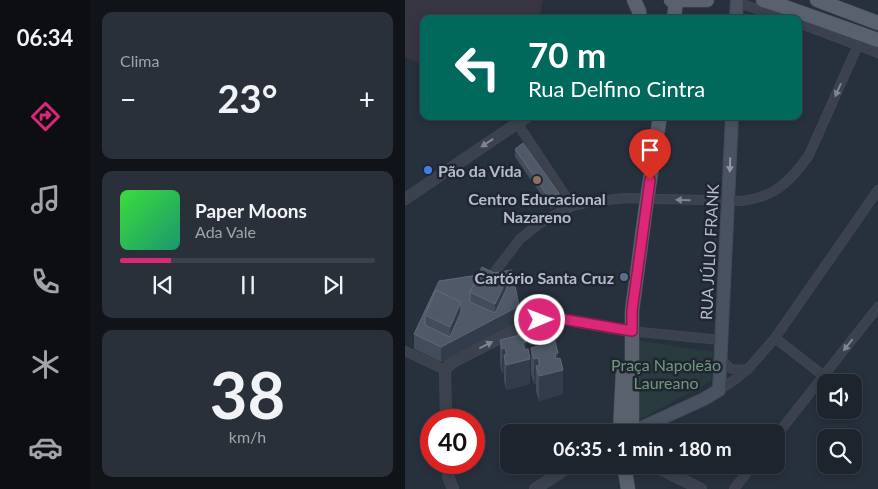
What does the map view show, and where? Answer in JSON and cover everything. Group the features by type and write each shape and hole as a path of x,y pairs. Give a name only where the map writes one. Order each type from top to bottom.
{"main road":[{"path":"635,0 640,15"},
{"path":"671,0 707,0"},
{"path":"674,15 676,0"},
{"path":"737,15 739,0"},
{"path":"763,0 878,40"},
{"path":"817,0 878,23"},
{"path":"621,424 628,330 659,120"},
{"name":"RUA JÚLIO FRANK","path":"719,390 732,120"},
{"path":"628,330 632,424"},
{"path":"649,424 719,390"},
{"path":"625,474 627,489"},
{"path":"633,474 633,489"}],"street":[{"path":"739,0 745,5 775,15"},
{"path":"802,24 878,53"},
{"path":"490,278 520,239 540,223 572,206 625,198 753,200 771,193 786,184 809,155 858,45"},
{"path":"405,200 522,120"},
{"path":"517,123 572,206"},
{"path":"719,390 748,369 775,338 878,190"},
{"path":"826,374 878,307"},
{"path":"446,409 445,370 449,366 455,361 525,325 540,320 553,318 628,330 721,340"},
{"path":"775,338 821,374"},
{"path":"405,351 445,370"},
{"path":"720,356 727,367 739,370 748,369"},
{"path":"785,425 817,385"},
{"path":"448,474 453,489"},
{"path":"535,489 558,474"},
{"path":"670,474 701,489"},
{"path":"734,489 746,474"}],"shaded area":[{"path":"405,0 543,0 540,15 420,15 420,64 405,57"}],"green space":[{"name":"Praça Napoleão Laureano","path":"637,340 713,352 711,381 634,423"}],"building":[{"path":"523,143 560,195 551,201 515,149"},
{"path":"482,267 507,279 495,304 470,292"},
{"path":"512,270 519,306 441,347 414,334 439,281 478,275 470,292 470,302 495,313 507,288 507,279 494,273","holes":["436,290 461,302 461,312 450,337 425,325 425,315"]},
{"path":"436,290 461,302 450,327 425,315"},
{"path":"524,334 526,342 523,343 525,350 528,349 530,359 506,365 504,355 507,355 505,348 502,349 500,340"},
{"path":"555,341 558,353 555,354 556,359 560,358 563,370 539,376 536,366 540,365 538,358 534,359 531,348"}],"place":[{"name":"Pão da Vida","path":"428,170"},
{"name":"Centro Educacional Nazareno","path":"537,180"},
{"name":"Cartório Santa Cruz","path":"624,277"}],"route":[{"path":"540,320 562,319 632,331 632,311 650,180"}]}
